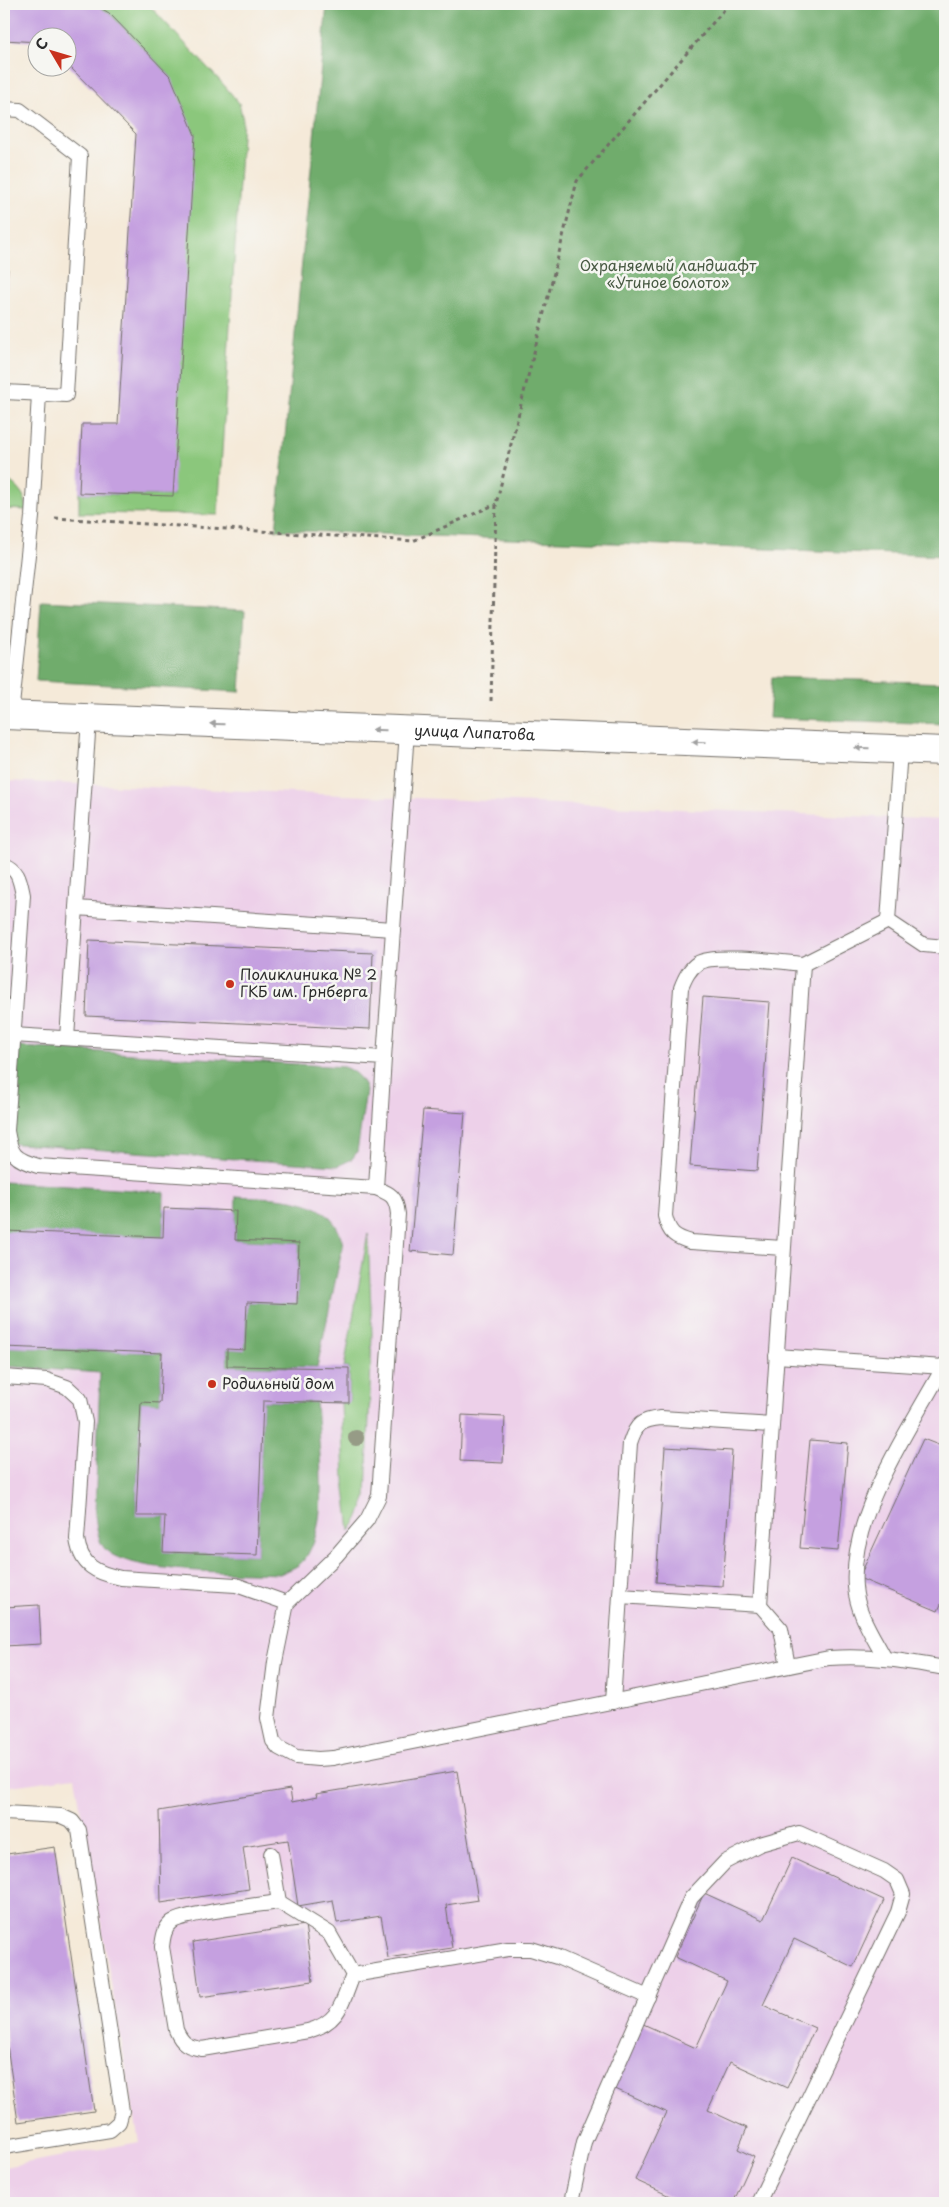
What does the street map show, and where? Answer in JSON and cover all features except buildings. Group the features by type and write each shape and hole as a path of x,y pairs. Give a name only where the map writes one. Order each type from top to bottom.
{"street":[{"name":"улица Липатова","path":"7,715 945,751"}],"lane":[{"path":"4,109 20,110 80,156 66,395 4,392"},
{"path":"7,715 32,517 40,394"},
{"path":"68,1038 89,719"},
{"path":"376,1188 407,731"},
{"path":"888,922 900,750"},
{"path":"4,864 9,865 19,875 23,895 13,1034 8,1060 7,1131 10,1151 21,1161 38,1166 376,1188 388,1193 396,1201 398,1214 379,1496 367,1520 336,1556 287,1603 275,1662 268,1718 273,1741 279,1748 296,1757 306,1759 334,1758 829,1658 884,1657 945,1668"},
{"path":"76,908 393,929"},
{"path":"888,922 924,945 945,947"},
{"path":"784,1248 691,1242 678,1238 668,1228 665,1216 681,988 688,972 700,962 717,958 803,964 888,922"},
{"path":"788,1666 780,1629 760,1605 803,964"},
{"path":"13,1034 384,1058"},
{"path":"776,1356 944,1365 881,1481 866,1516 856,1551 855,1588 862,1615 884,1657"},
{"path":"4,1377 47,1380 67,1387 80,1399 85,1422 77,1539 81,1555 91,1567 109,1576 121,1578 236,1585 287,1603"},
{"path":"612,1702 630,1443 635,1429 646,1419 661,1418 772,1425"},
{"path":"620,1596 760,1605"},
{"path":"4,1813 61,1816 72,1821 79,1830 122,2111 119,2122 110,2130 4,2147"},
{"path":"571,2203 584,2142 691,1898 724,1862 760,1844 799,1834 884,1871 897,1880 903,1894 898,1912 758,2203"},
{"path":"271,1854 279,1902"},
{"path":"279,1902 329,1933 352,1975 334,2018 322,2027 202,2049 189,2047 180,2042 176,2030 162,1947 164,1933 172,1922 188,1916 279,1902"},
{"path":"352,1975 508,1949 531,1949 557,1957 648,1997"}],"path":[{"path":"490,734 496,504 577,181 729,4"},
{"path":"32,517 413,541 496,504"}],"shaded area":[{"path":"4,781 945,820 945,2203 4,2203 4,2167 139,2142 75,1777 4,1787"}],"green space":[{"path":"94,4 148,4 239,103 243,120 218,515 79,513 79,493 173,496 171,77 109,13"},
{"name":"Охраняемый ландшафт «Утиное болото»","path":"327,4 945,4 945,556 276,530"},
{"path":"4,478 13,484 23,495 27,510 4,509"},
{"path":"41,601 245,611 240,692 36,681"},
{"path":"772,677 945,683 945,724 769,718"},
{"path":"4,1046 344,1067 358,1076 363,1082 366,1091 357,1152 352,1159 338,1166 4,1143"},
{"path":"4,1182 164,1192 163,1237 5,1232 4,1262"},
{"path":"236,1196 285,1199 301,1202 316,1207 328,1216 337,1228 343,1245 317,1367 227,1366 227,1349 244,1350 247,1302 297,1303 299,1243 235,1240"},
{"path":"368,1234 372,1334 366,1499 358,1519 350,1531 344,1480 341,1403 349,1402 349,1368 344,1368"},
{"path":"4,1347 162,1353 160,1403 141,1403 136,1515 165,1516 164,1552 257,1555 263,1401 316,1402 321,1484 320,1507 318,1528 312,1546 303,1561 296,1567 280,1574 215,1572 163,1568 140,1564 120,1559 107,1551 99,1539 95,1515 100,1373 4,1366"}],"place":[{"name":"Поликлиника № 2 ГКБ им. Грнберга","path":"230,984"},
{"name":"Родильный дом","path":"212,1384"}]}
